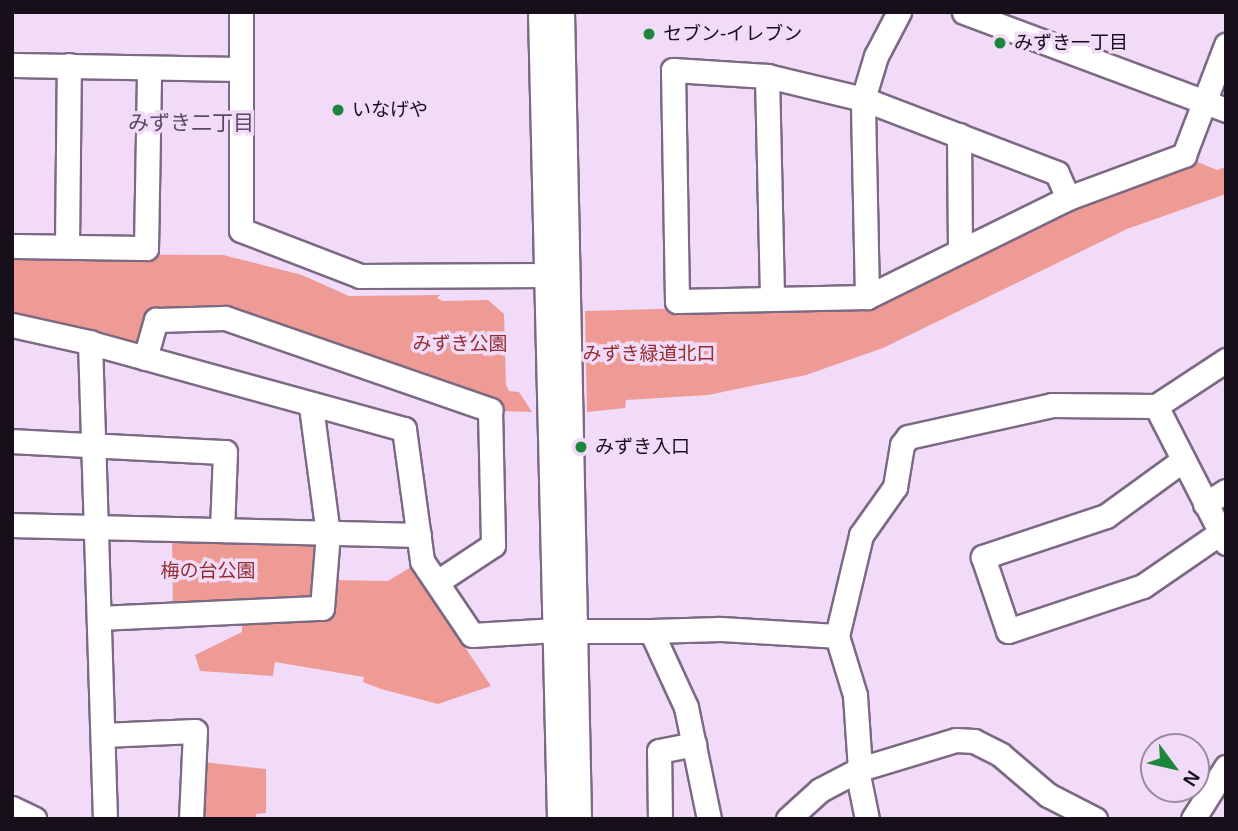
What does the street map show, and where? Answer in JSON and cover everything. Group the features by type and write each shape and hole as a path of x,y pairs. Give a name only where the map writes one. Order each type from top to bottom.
{"street":[{"path":"241,12 242,230 360,276 545,275"},
{"path":"540,12 545,275 564,631 579,819"},
{"path":"559,819 564,631 562,12"},
{"path":"867,297 863,99 876,56 898,12"},
{"path":"964,12 1203,104 1226,110"},
{"path":"1068,198 1057,173 863,99 767,76 673,70 677,301 867,297 1068,198 1184,155 1226,46"},
{"path":"12,65 241,69"},
{"path":"67,246 69,65"},
{"path":"12,246 146,248 149,68"},
{"path":"767,76 772,299"},
{"path":"959,135 960,249"},
{"path":"145,358 156,320 225,318 490,410 493,545 437,582"},
{"path":"12,325 90,342 311,406 404,429 422,561 472,635 720,629 837,636"},
{"path":"90,342 105,819"},
{"path":"867,819 859,770 855,695 837,636 861,535 895,487 902,445 908,437 1052,405 1156,406 1226,360"},
{"path":"99,618 322,608 328,534 311,406"},
{"path":"1156,406 1223,538 1143,586 1007,631 983,557 1106,516 1182,460"},
{"path":"12,441 225,452 222,530"},
{"path":"1205,504 1226,491"},
{"path":"12,526 419,536"},
{"path":"651,631 672,668 694,744 709,819"},
{"path":"103,735 195,731 191,819"},
{"path":"788,819 820,790 859,770 931,744 974,741 1001,755 1048,794 1095,819"},
{"path":"660,819 659,751 694,744"},
{"path":"1193,819 1226,767"},
{"path":"12,808 35,819"}],"green space":[{"name":"みずき緑道北口","path":"1190,159 1217,170 1226,167 1226,194 1127,229 883,348 806,375 708,395 626,400 625,408 587,412 585,311 869,303 1061,210"},
{"name":"みずき公園","path":"12,254 223,255 302,275 349,296 440,295 437,298 443,301 488,300 504,314 506,385 509,391 519,392 532,412 497,411 228,312 151,312 137,348 12,317"},
{"name":"梅の台公園","path":"172,536 317,539 316,598 173,609"},
{"path":"411,567 491,686 438,704 381,689 363,682 364,677 275,662 273,676 200,671 195,655 242,632 242,619 328,615 332,580 388,581"},
{"path":"203,762 266,769 266,813 256,814 256,819 198,819"}],"place":[{"name":"セブン-イレブン","path":"649,34"},
{"name":"みずき一丁目","path":"1000,43"},
{"name":"いなげや","path":"338,110"},
{"name":"みずき入口","path":"581,447"}],"district":[{"name":"みずき二丁目","path":"191,123"}]}
